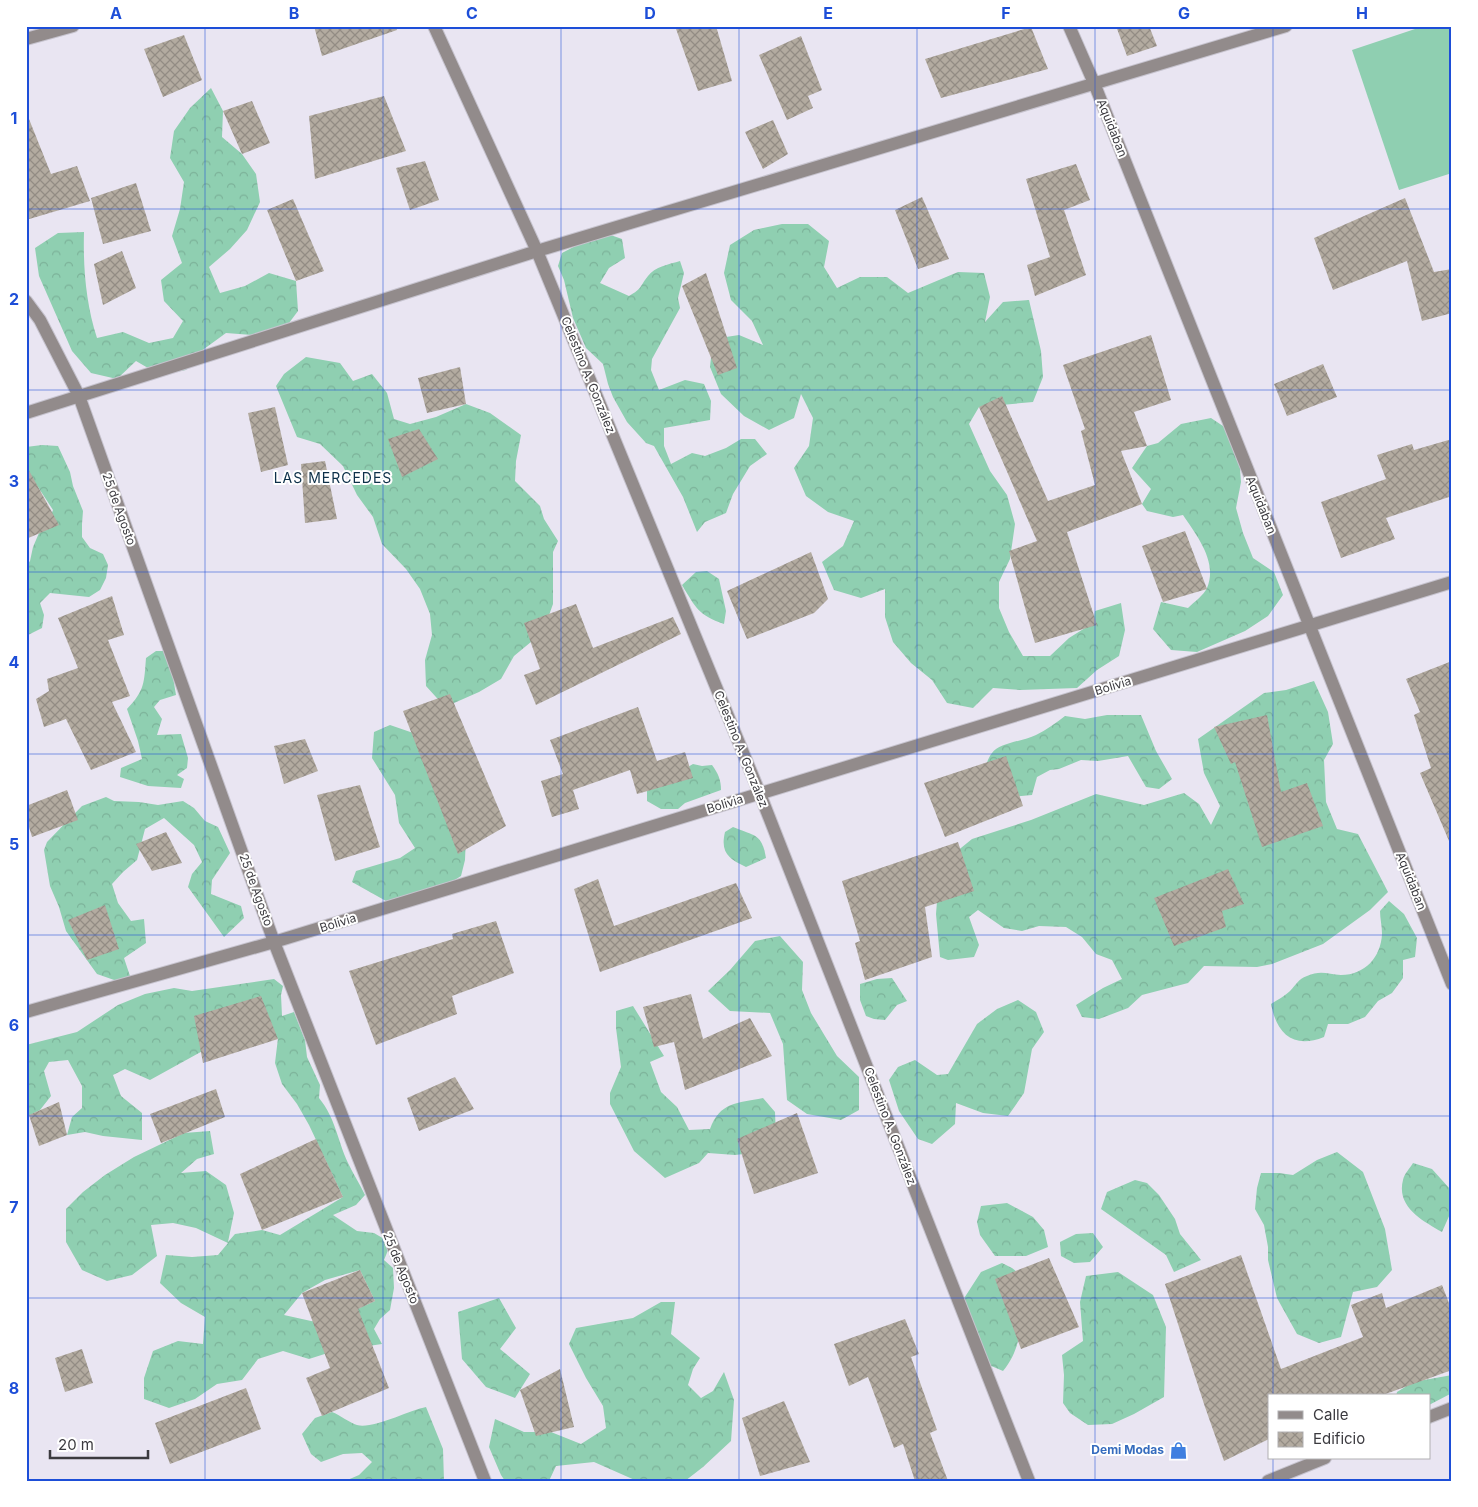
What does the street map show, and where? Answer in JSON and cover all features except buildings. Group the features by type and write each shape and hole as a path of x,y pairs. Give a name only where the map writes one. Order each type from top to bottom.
{"street":[{"path":"26,39 73,26"},
{"name":"Celestino A. González","path":"434,26 537,251 760,794 1029,1481"},
{"name":"Aquidaban","path":"1069,26 1094,83 1308,626 1452,984"},
{"path":"26,413 537,251 1286,26"},
{"name":"25 de Agosto","path":"26,301 40,320 79,396 274,942 485,1481"},
{"name":"Bolivia","path":"26,1012 274,942 1452,582"},
{"path":"1430,1417 1452,1408"},
{"path":"1268,1481 1320,1460"}],"green space":[{"path":"1424,26 1452,26 1452,173 1399,190 1352,50"},
{"path":"211,88 223,111 222,137 242,154 256,174 260,202 247,230 230,249 209,267 220,293 245,286 269,273 296,281 298,311 283,331 252,335 226,333 204,349 186,370 160,375 136,361 117,379 91,373 72,351 39,276 35,248 58,233 84,232 86,286 97,338 123,332 149,343 173,338 183,321 164,301 161,280 182,263 172,236 180,209 184,182 170,158 174,131 190,108"},
{"path":"782,224 808,224 829,241 824,267 837,288 860,277 887,277 908,293 958,272 984,273 990,297 985,322 1003,302 1029,300 1041,351 1043,377 1033,402 979,407 969,424 990,471 1007,495 1015,524 1010,559 999,582 999,608 1009,632 1023,656 1050,656 1069,638 1093,623 1095,611 1121,603 1125,630 1119,656 1097,670 1077,688 1020,690 993,688 973,708 947,703 932,680 911,663 893,642 885,617 885,589 861,598 834,590 822,562 843,546 854,521 828,512 806,496 794,468 809,446 813,418 801,394 794,418 769,430 744,416 721,394 710,367 713,339 739,335 763,345 752,321 731,300 724,273 730,245 754,230"},
{"path":"602,232 622,239 625,258 609,268 600,283 629,296 639,289 654,270 662,266 680,261 684,273 678,298 680,308 652,359 651,370 659,390 685,380 704,384 711,401 710,420 664,428 664,446 671,464 692,453 705,456 726,448 741,439 755,439 767,454 750,466 733,494 726,513 705,522 697,532 683,497 654,446 646,443 627,422 613,397 603,364 586,348 573,318 564,280 558,266 562,253"},
{"path":"306,357 340,363 353,381 372,374 387,393 394,419 410,424 436,417 466,404 490,413 521,435 516,461 515,481 540,506 544,519 558,541 553,552 553,604 543,632 514,656 501,679 479,692 445,707 426,686 425,660 432,635 430,614 420,589 406,569 382,544 373,517 357,495 343,466 320,444 297,437 276,386 284,374"},
{"path":"1211,418 1232,432 1239,456 1241,482 1236,508 1243,533 1253,558 1274,572 1283,595 1268,616 1245,631 1197,652 1171,650 1153,629 1161,602 1188,608 1199,598 1206,591 1210,578 1208,559 1200,540 1183,515 1173,517 1147,511 1142,504 1151,489 1132,468 1147,446 1158,443 1181,424"},
{"path":"58,446 70,472 73,486 83,511 82,537 90,548 103,554 108,565 106,578 100,590 89,597 50,593 40,603 44,615 42,628 26,636 26,566 30,561 39,533 48,523 53,510 38,487 26,486 26,447"},
{"path":"707,571 719,579 726,611 724,624 698,610 682,585 696,572"},
{"path":"156,651 165,651 176,695 160,700 154,707 162,719 157,735 181,734 188,758 187,768 177,775 184,779 181,788 148,786 120,777 121,768 142,759 127,709 137,697 142,686 146,658"},
{"path":"1314,681 1328,712 1333,744 1324,760 1326,802 1337,829 1358,834 1388,892 1370,910 1323,944 1272,964 1257,967 1204,966 1188,983 1142,995 1128,1008 1099,1019 1082,1017 1076,1005 1103,988 1122,979 1112,960 1096,954 1082,937 1066,927 1039,926 1022,931 1004,928 978,910 969,917 979,945 974,957 948,960 940,957 936,914 940,865 972,839 1031,820 1096,794 1144,805 1184,793 1199,804 1211,825 1220,806 1204,773 1198,739 1264,693 1286,690"},
{"path":"1107,715 1141,715 1156,751 1172,779 1159,789 1146,787 1128,756 1098,761 1081,760 1059,769 1050,770 1037,777 1032,795 1010,797 985,767 995,750 1006,744 1036,735 1065,716 1085,719"},
{"path":"390,725 422,736 466,835 465,860 461,876 433,894 386,901 352,882 356,871 400,858 415,848 399,823 395,795 372,758 374,732"},
{"path":"693,764 702,766 712,765 719,777 721,790 685,803 678,809 661,809 647,801 647,791"},
{"path":"106,797 114,801 158,805 183,801 194,808 205,821 218,827 230,853 212,880 211,894 241,906 244,918 224,937 188,887 192,874 202,862 194,845 164,818 145,829 137,860 112,884 118,903 131,921 144,919 146,943 124,958 132,982 117,981 97,974 66,931 50,886 44,850 47,842 82,806"},
{"path":"733,827 756,836 762,844 766,858 746,867 731,858 725,850 724,839 725,832"},
{"path":"1389,901 1404,914 1417,938 1415,957 1403,960 1403,978 1392,993 1378,1001 1365,1017 1348,1024 1328,1024 1324,1037 1304,1041 1288,1037 1278,1024 1271,1004 1288,993 1304,977 1320,973 1350,974 1357,972 1370,963 1379,950 1381,942 1380,911"},
{"path":"780,936 803,962 802,990 811,1013 837,1056 859,1077 859,1110 841,1120 807,1114 787,1100 783,1044 770,1013 730,1011 708,991 730,970 755,941"},
{"path":"892,978 907,1001 897,1005 885,1020 866,1016 860,1000 860,984 877,979"},
{"path":"274,979 283,986 281,995 282,1016 294,1012 305,1040 307,1057 320,1085 319,1098 333,1121 344,1154 365,1195 356,1205 333,1215 357,1231 374,1233 391,1243 384,1260 393,1268 394,1288 390,1310 380,1319 374,1329 382,1344 334,1351 309,1359 283,1351 258,1359 242,1380 217,1384 195,1399 169,1408 144,1399 144,1378 153,1351 178,1341 203,1344 205,1317 181,1303 160,1283 166,1255 192,1257 218,1255 228,1243 196,1228 173,1223 151,1225 157,1256 132,1275 107,1281 82,1270 66,1242 66,1209 83,1192 105,1175 134,1157 184,1133 210,1131 214,1154 197,1159 181,1173 206,1171 226,1185 234,1213 228,1242 235,1234 262,1230 280,1235 343,1197 309,1125 297,1104 282,1084 275,1063 278,1038 208,1048 150,1080 125,1069 113,1075 121,1096 142,1113 142,1140 85,1132 67,1135 72,1117 82,1108 82,1086 68,1060 49,1062 44,1071 51,1096 40,1110 26,1117 26,1045 77,1032 118,1005 145,994 174,988 192,991","holes":["360,1270 375,1301 340,1317 337,1325 284,1315 302,1293 325,1280"]},
{"path":"1018,1000 1036,1012 1044,1032 1032,1049 1024,1093 1008,1116 983,1113 956,1103 955,1124 932,1144 918,1139 899,1111 889,1080 898,1067 915,1060 937,1075 948,1074 977,1024 997,1009"},
{"path":"633,1006 664,1056 650,1062 661,1092 677,1107 689,1130 710,1129 719,1113 730,1105 763,1098 775,1112 776,1137 761,1152 735,1155 708,1153 699,1163 665,1178 634,1151 610,1104 610,1093 621,1067 616,1028 616,1011"},
{"path":"1337,1152 1363,1172 1385,1229 1392,1270 1377,1287 1353,1292 1341,1337 1319,1343 1297,1334 1277,1298 1268,1260 1264,1225 1255,1209 1261,1173 1293,1175 1317,1160"},
{"path":"1413,1163 1432,1169 1450,1189 1450,1214 1442,1232 1419,1218 1403,1198 1404,1178"},
{"path":"1135,1180 1147,1183 1159,1195 1175,1219 1180,1234 1201,1260 1174,1272 1166,1255 1101,1209 1107,1192"},
{"path":"1007,1203 1033,1217 1044,1230 1048,1247 1026,1256 995,1256 980,1235 977,1222 981,1206"},
{"path":"1093,1233 1103,1247 1090,1262 1074,1263 1061,1256 1060,1242 1076,1234"},
{"path":"1002,1263 1026,1279 1019,1339 1010,1361 1003,1371 982,1362 973,1350 960,1320 961,1303 981,1272"},
{"path":"1118,1272 1153,1295 1166,1327 1164,1397 1112,1424 1088,1425 1070,1413 1063,1403 1064,1375 1062,1355 1083,1341 1080,1302 1086,1276"},
{"path":"499,1298 516,1328 500,1349 530,1374 515,1398 486,1387 462,1359 458,1312"},
{"path":"661,1302 675,1302 671,1334 700,1358 693,1369 688,1385 701,1398 713,1391 724,1372 734,1400 731,1441 685,1481 637,1481 594,1462 556,1466 549,1481 505,1481 489,1447 495,1419 524,1432 551,1432 581,1444 606,1428 603,1406 569,1344 576,1328 633,1318"},
{"path":"1452,1375 1452,1393 1430,1404 1430,1394 1396,1394 1413,1382"},
{"path":"426,1407 443,1449 444,1481 345,1481 359,1475 372,1462 362,1453 343,1454 321,1462 311,1454 302,1434 315,1418 332,1412 354,1424 363,1426"}],"place":[{"name":"Demi Modas","path":"1178,1450"}],"district":[{"name":"LAS MERCEDES","path":"333,478"}]}
